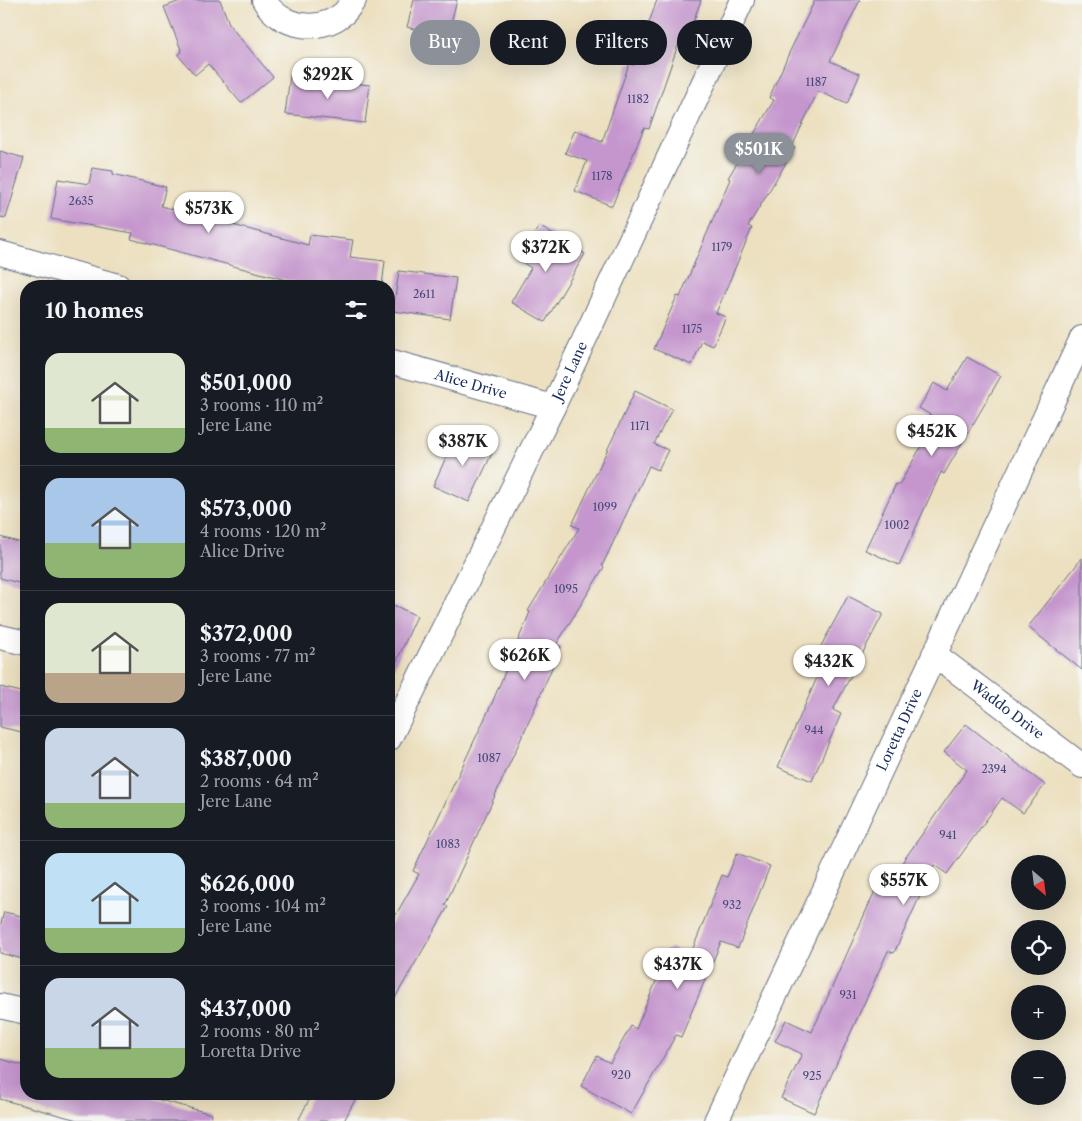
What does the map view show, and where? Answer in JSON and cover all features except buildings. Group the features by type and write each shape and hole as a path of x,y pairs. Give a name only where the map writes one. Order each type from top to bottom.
{"street":[{"path":"264,0 268,7 280,18 296,25 313,26 330,22 344,13 354,0"},
{"name":"Jere Lane","path":"395,726 553,407 742,0"},
{"path":"0,254 96,280"},
{"name":"Loretta Drive","path":"716,1121 815,914 1082,338"},
{"name":"Alice Drive","path":"395,363 553,407"},
{"path":"0,636 20,641"},
{"name":"Waddo Drive","path":"934,654 1082,766"},
{"path":"0,1006 20,1011"}]}
